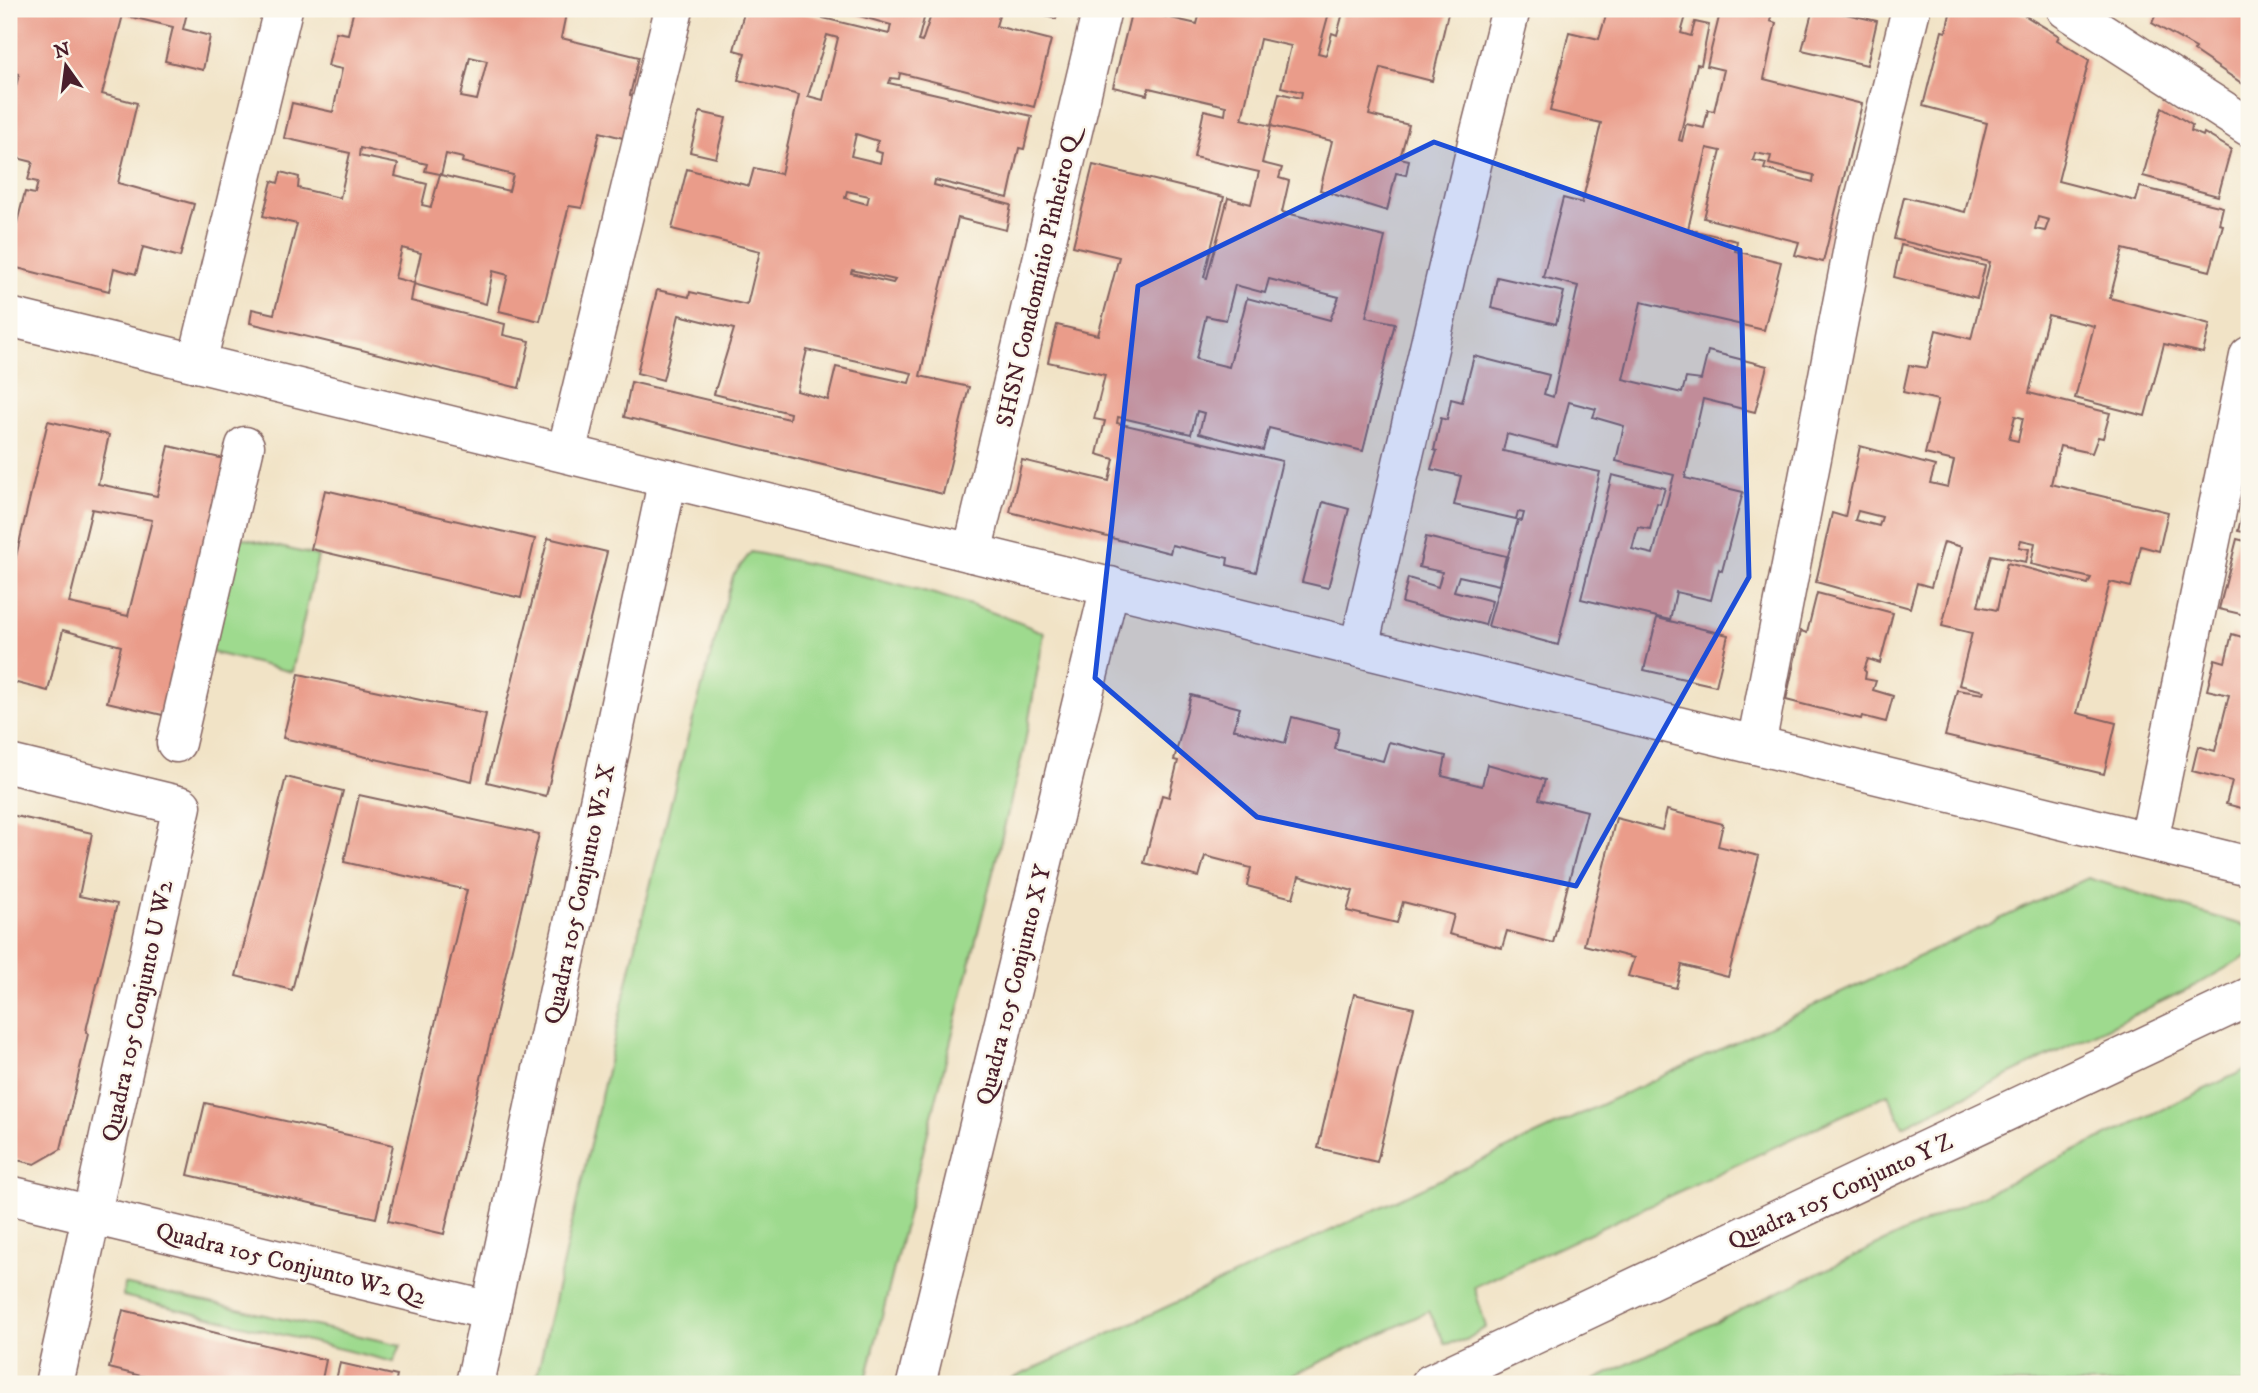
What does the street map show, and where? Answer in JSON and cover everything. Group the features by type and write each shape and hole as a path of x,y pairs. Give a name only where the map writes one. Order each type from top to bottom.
{"street":[{"path":"197,363 283,9"},
{"path":"566,453 674,9"},
{"name":"SHSN Condomínio Pinheiro Q","path":"972,553 1102,9"},
{"path":"1359,647 1511,9"},
{"path":"1756,744 1856,232 1911,9"},
{"path":"2066,9 2249,127"},
{"path":"9,317 2249,866"},
{"path":"2149,841 2249,356"},
{"path":"176,743 245,446"},
{"name":"Quadra 105 Conjunto W2 X","path":"475,1384 668,478"},
{"name":"Quadra 105 Conjunto X Y","path":"916,1384 1110,586"},
{"name":"Quadra 105 Conjunto U W2","path":"9,764 182,806 54,1384"},
{"name":"Quadra 105 Conjunto Y Z","path":"1430,1384 2249,997"},
{"name":"Quadra 105 Conjunto W2 Q2","path":"9,1195 491,1311"}],"highlighted area":[{"path":"1434,142 1740,250 1749,577 1576,886 1257,817 1095,678 1138,286"}],"green space":[{"path":"229,535 318,556 292,672 202,650"},
{"path":"751,552 937,595 1044,633 1024,748 865,1384 535,1384 639,931 680,766 733,576"},
{"path":"2088,878 2249,927 2249,955 2194,986 1903,1126 1888,1094 1474,1287 1486,1327 1466,1340 1445,1344 1429,1311 1274,1384 1001,1384"},
{"path":"2249,1068 2249,1384 1586,1384"},
{"path":"124,1284 401,1345 394,1362 123,1296"}],"building":[{"path":"9,9 188,9 183,29 210,36 203,70 165,61 173,27 123,15 102,94 137,103 118,183 194,204 180,257 143,247 136,274 114,268 109,291 9,266 9,253 25,192 35,194 38,182 28,180 33,162 9,156 9,114 19,74 9,72"},
{"path":"354,9 441,9 462,14 463,9 567,9 561,38 639,57 623,138 600,132 582,208 569,206 540,321 499,311 508,275 493,271 486,304 414,284 411,301 505,324 503,335 530,341 519,388 250,323 252,309 274,314 297,224 263,216 272,181 278,183 281,172 299,177 298,188 340,198 350,153 284,138 292,103 333,112 342,69 328,66 336,32 348,34","holes":["470,57 487,61 477,100 461,97","360,148 427,164 425,171 440,174 431,207 422,205 427,184 395,176 398,164 359,156","446,154 463,158 462,162 513,175 509,191 441,175","402,248 421,253 414,283 395,278"]},
{"path":"745,9 786,9 889,34 891,25 835,9 1001,9 996,26 1051,40 1034,107 900,73 899,79 891,78 889,83 1032,116 1024,149 1019,148 1008,198 935,180 934,185 1011,205 1006,230 958,218 939,294 920,376 969,387 943,494 624,417 631,382 789,419 790,413 714,394 734,329 679,315 663,380 637,373 657,290 689,297 690,292 747,305 760,251 672,229 687,169 749,186 754,168 781,174 799,95 738,80 745,53 734,50","holes":["926,11 932,12 922,42 918,41","827,35 838,38 823,100 808,96","856,134 878,141 875,151 882,153 880,163 851,156","847,191 869,196 867,204 845,198","852,270 895,280 893,283 851,273","807,350 912,373 909,383 836,367 828,400 797,391"]},
{"path":"1020,9 1058,9 1056,19"},
{"path":"1132,9 1197,24 1201,9 1330,9 1318,53 1326,55 1332,33 1337,35 1344,9 1449,9 1432,81 1381,68 1369,115 1409,125 1400,158 1409,160 1406,175 1396,173 1387,211 1320,190 1332,141 1271,126 1262,163 1282,168 1279,178 1289,181 1282,212 1385,237 1366,317 1395,323 1363,451 1269,428 1263,450 1199,433 1204,413 1197,411 1191,434 1118,417 1117,423 1282,461 1256,572 1227,565 1228,558 1172,545 1170,553 1010,512 1022,460 1109,481 1114,459 1097,454 1105,421 1094,419 1105,375 1048,362 1057,325 1098,335 1119,257 1073,246 1093,165 1224,197 1204,277 1207,278 1228,198 1251,204 1259,172 1194,157 1204,110 1225,115 1226,106 1149,88 1147,95 1113,87","holes":["1260,39 1291,46 1281,87 1302,92 1301,98 1279,93 1271,126 1242,119","1269,279 1339,297 1330,320 1247,298 1229,367 1196,359 1206,316 1226,320 1235,285 1265,293"]},
{"path":"1608,9 1688,9 1681,33 1691,36 1695,22 1709,25 1701,65 1697,64 1679,140 1682,141 1686,124 1704,128 1708,110 1714,111 1724,70 1707,66 1721,9 1773,9 1770,21 1776,23 1764,79 1862,104 1823,262 1795,255 1799,242 1704,218 1721,151 1707,148 1688,229 1737,241 1735,251 1781,262 1764,330 1641,302 1623,379 1682,393 1686,378 1701,380 1708,351 1767,366 1755,412 1703,399 1685,478 1743,492 1722,571 1719,569 1711,600 1676,592 1670,620 1581,599 1612,475 1665,488 1660,504 1657,503 1650,529 1638,527 1632,549 1653,554 1674,475 1616,461 1624,426 1593,417 1596,409 1569,402 1557,447 1507,434 1503,451 1600,472 1558,645 1488,626 1518,520 1522,521 1524,513 1518,512 1516,519 1454,505 1461,476 1431,469 1437,451 1434,450 1441,418 1447,420 1451,399 1462,402 1474,356 1549,375 1544,394 1553,397 1578,286 1543,277 1563,198 1582,203 1601,123 1550,111 1569,32 1599,39","holes":["1755,153 1771,156 1769,164 1814,175 1813,182 1764,169 1766,163 1753,160"]},
{"path":"1813,9 1877,21 1867,65 1802,50"},
{"path":"1951,9 2014,9 2059,36 2057,40 2089,60 2058,181 2136,201 2140,187 2223,207 2219,224 2223,225 2210,271 2123,249 2110,298 2210,324 2203,353 2164,344 2145,416 2075,398 2094,326 2048,315 2029,393 2110,413 2103,438 2098,437 2092,453 2060,446 2051,484 2168,512 2159,551 2141,546 2131,587 2110,582 2077,713 2116,723 2104,774 1945,736 1957,690 1983,694 1984,691 1959,685 1972,633 1942,626 1962,547 1944,542 1931,587 1917,583 1910,608 1816,582 1832,513 1845,517 1860,446 1935,466 1930,483 1948,487 1954,461 1925,454 1938,400 1903,392 1909,365 1927,368 1936,330 1971,339 1990,262 1894,239 1904,197 1965,212 1987,123 1923,106 1942,31 1946,32","holes":["2038,217 2049,220 2045,231 2035,229","2015,416 2023,418 2018,441 2009,439","1858,511 1882,517 1879,526 1855,520","2021,540 2035,543 2031,564 2091,578 2088,584 2007,563 1997,610 1978,606 1991,555 2026,562 2029,549 2019,547"]},
{"path":"2158,9 2249,9 2249,88 2194,51 2196,48 2152,23"},
{"path":"2162,107 2192,125 2191,131 2203,136 2204,133 2231,149 2218,196 2143,176"},
{"path":"700,112 726,118 716,158 690,152"},
{"path":"1901,245 1985,266 1977,298 1894,277"},
{"path":"1497,277 1564,292 1556,324 1491,308"},
{"path":"48,421 109,435 98,484 157,496 169,446 233,461 171,717 107,702 121,646 63,630 48,691 9,681 9,586","holes":["92,509 152,520 128,616 69,603"]},
{"path":"325,490 535,539 521,598 311,549"},
{"path":"2249,491 2249,533 2238,531"},
{"path":"1323,502 1349,509 1328,588 1302,582"},
{"path":"1426,537 1506,556 1499,585 1459,576 1454,591 1492,601 1485,625 1402,603 1408,578 1438,587 1442,572 1419,567"},
{"path":"548,538 607,552 546,796 487,782"},
{"path":"2237,539 2249,542 2249,616 2219,609"},
{"path":"1817,593 1893,613 1880,663 1868,659 1864,670 1865,679 1876,681 1873,690 1893,696 1886,722 1862,716 1861,719 1786,700 1801,631 1807,633"},
{"path":"1657,618 1728,635 1716,686 1644,670"},
{"path":"2232,634 2249,639 2249,810 2226,804 2232,781 2192,771 2198,746 2215,751 2229,695 2207,690 2215,659 2225,662"},
{"path":"299,674 486,714 472,781 283,738"},
{"path":"1191,695 1240,708 1233,729 1285,743 1292,717 1339,729 1335,749 1383,761 1389,742 1446,756 1442,776 1482,786 1487,764 1545,780 1539,799 1587,811 1553,943 1507,931 1502,948 1449,934 1454,915 1403,902 1397,923 1347,911 1353,891 1299,876 1293,898 1247,886 1251,868 1205,856 1199,877 1144,863 1162,795 1169,797 1178,761 1174,760"},
{"path":"286,777 343,791 292,990 236,976"},
{"path":"359,795 539,834 444,1234 388,1221 467,890 344,862"},
{"path":"1667,810 1723,824 1718,846 1759,856 1728,977 1682,965 1676,988 1628,976 1634,958 1584,945 1616,818 1662,830"},
{"path":"11,815 92,833 79,896 117,904 61,1149 35,1164 12,1159 14,1149 9,1148"},
{"path":"1354,994 1414,1008 1377,1162 1318,1148"},
{"path":"205,1103 393,1145 376,1218 188,1175"},
{"path":"123,1310 326,1360 321,1384 147,1384 149,1378 109,1368"},
{"path":"340,1363 397,1376 395,1384 335,1384"}]}
